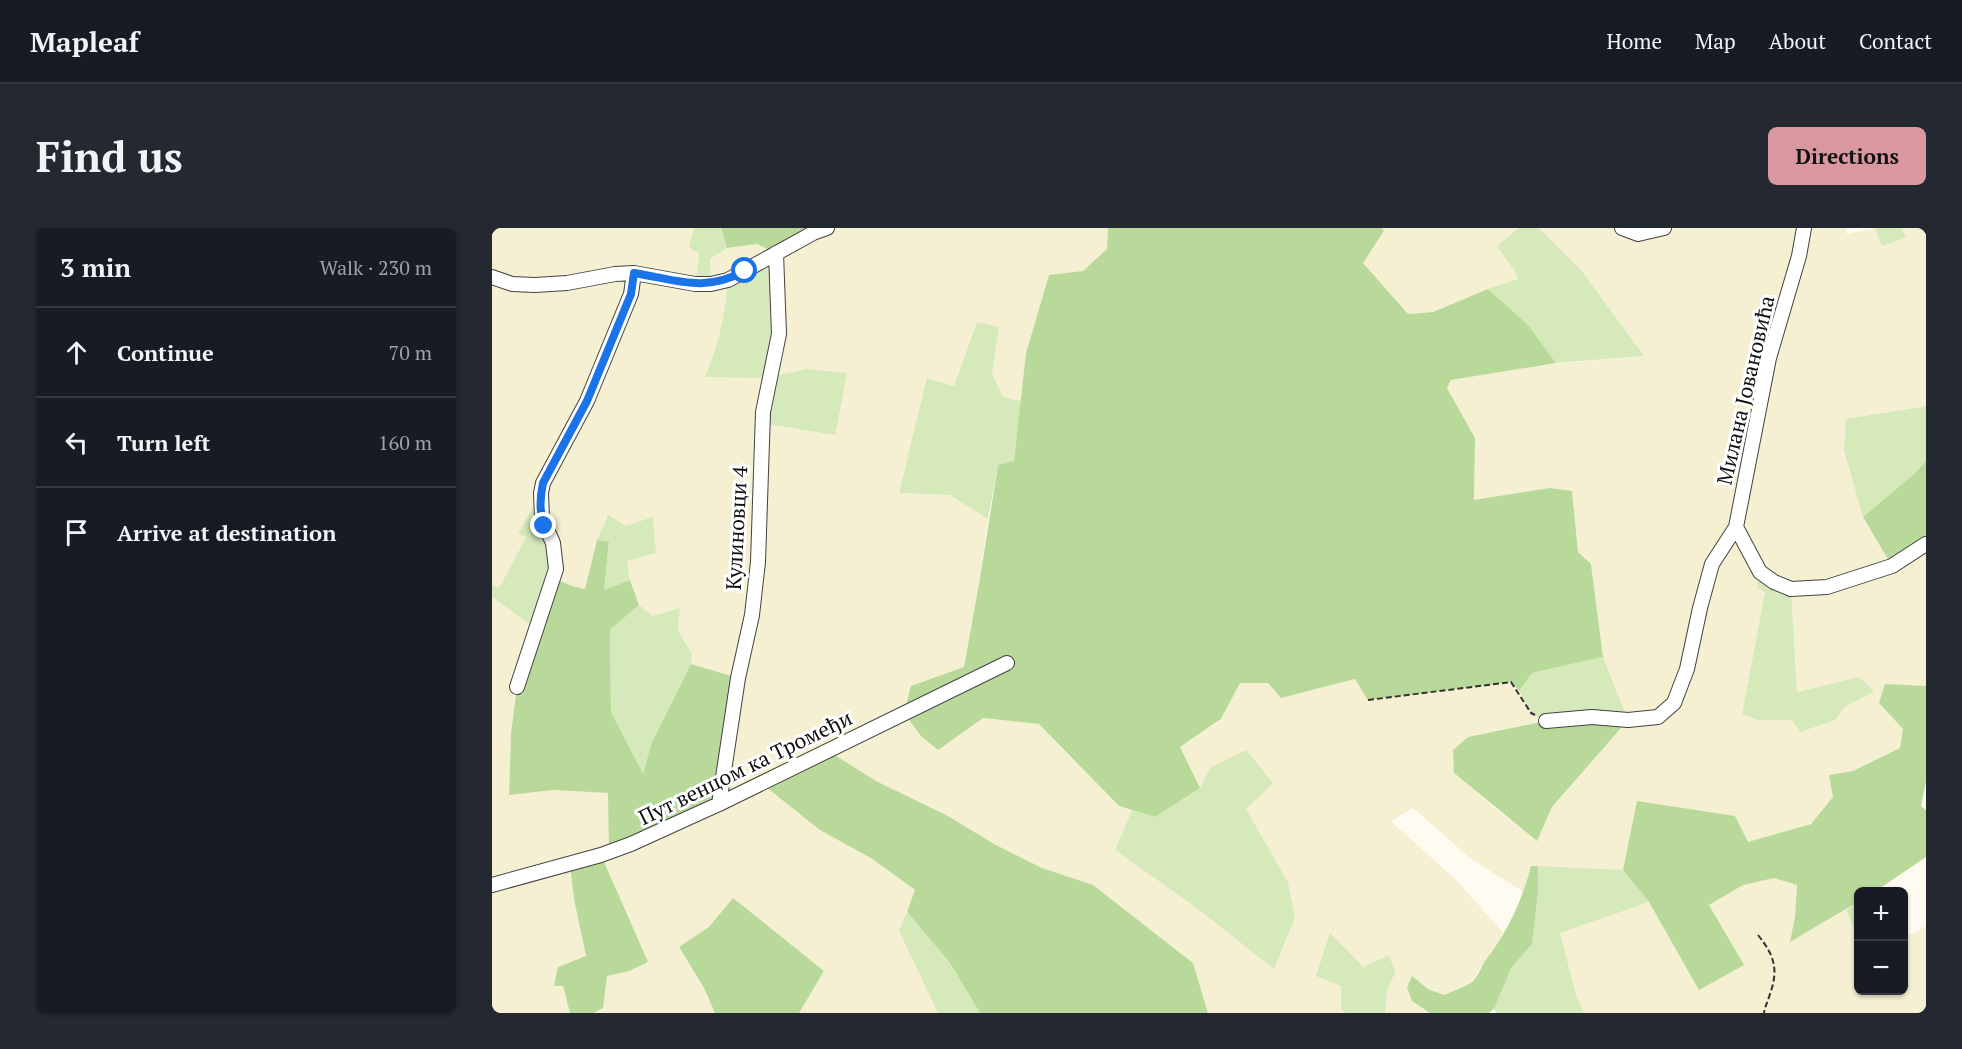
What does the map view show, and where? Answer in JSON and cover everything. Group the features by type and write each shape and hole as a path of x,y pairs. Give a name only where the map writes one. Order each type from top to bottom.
{"street":[{"path":"492,278 512,284 535,285 567,283 615,274 634,273 695,284 711,284 728,280 813,233 827,228"},
{"path":"1622,228 1638,234 1664,228"},
{"name":"Милана Јовановића","path":"1736,527 1769,358 1800,256 1804,228"},
{"name":"Кулиновци 4","path":"719,804 738,678 752,615 758,562 763,412 779,334 776,253"},
{"path":"517,687 556,569 553,543 542,518 543,483 587,401 631,294 634,273"},
{"path":"1546,721 1592,717 1628,720 1658,717 1674,703 1687,669 1712,564 1736,527 1760,572 1774,582 1791,589 1827,587 1892,566 1926,544"},
{"name":"Пут венцом ка Тромеђи","path":"492,885 620,848 719,804 1007,663"}],"path":[{"path":"1368,700 1511,681 1531,713 1546,721"},
{"path":"1758,935 1770,950 1775,963 1771,992 1764,1013"}],"shaded area":[{"path":"492,228 694,228 689,247 699,253 695,283 711,283 710,259 727,248 757,244 827,228 1108,228 1107,249 1083,271 1049,275 1026,353 1021,401 1003,397 992,373 999,328 977,322 954,386 928,378 899,493 950,495 988,519 964,667 911,686 938,750 982,718 1039,724 1119,806 1132,810 1115,850 1198,909 1274,969 1295,918 1288,882 1246,809 1210,767 1200,788 1180,747 1221,720 1240,683 1268,683 1282,698 1355,679 1369,700 1511,682 1531,713 1546,721 1468,737 1454,773 1537,840 1552,807 1628,720 1603,657 1591,564 1578,552 1572,491 1550,488 1474,501 1475,438 1447,388 1451,380 1541,365 1643,356 1581,270 1539,228 1845,228 1847,234 1875,228 1883,246 1906,238 1902,228 1926,228 1926,406 1846,419 1863,517 1892,566 1926,544 1926,686 1885,684 1879,703 1903,729 1900,748 1853,771 1829,775 1834,797 1811,824 1748,842 1637,801 1623,870 1531,866 1524,892 1471,859 1413,808 1391,821 1455,879 1503,932 1496,949 1472,981 1444,995 1428,989 1412,1001 1430,1013 1385,1013 1387,990 1396,971 1387,955 1363,967 1341,986 1341,1009 1345,1013 1208,1013 1193,963 1093,885 1042,868 994,844 948,816 876,781 871,858 916,891 899,931 938,1013 799,1013 824,971 733,899 709,927 679,948 704,988 715,1013 593,1013 603,1008 607,976 629,971 648,962 601,855 570,864 574,899 586,956 554,986 563,986 570,1013 492,1013 492,597 537,629 517,687 511,733 509,794 553,790 608,793 737,678 691,664 692,653 678,630 639,605 630,580 626,526 607,515 597,540 585,589 554,578 553,543 526,536 499,588 492,585","holes":["728,280 770,377 706,377 717,348 725,311","1791,589 1797,692 1859,677 1873,690 1845,707 1835,720 1757,720 1742,714 1765,592"]},
{"path":"1382,228 1518,228 1497,246 1518,279 1433,312 1408,314 1363,263 1384,232"},
{"path":"1774,878 1797,885 1791,941 1846,910 1854,927 1854,995 1908,995 1908,936 1926,926 1926,1013 1584,1013 1577,998 1560,933 1649,902 1699,989 1743,964 1709,905 1742,885"}],"green space":[{"path":"694,228 721,228 727,248 710,259 711,284 695,284 699,254 689,247"},
{"path":"721,228 827,228 776,253 757,244 727,248"},
{"path":"1108,228 1382,228 1384,231 1363,263 1408,314 1433,312 1488,289 1529,326 1556,363 1451,380 1447,388 1475,438 1474,500 1550,488 1572,491 1578,552 1591,564 1603,657 1532,673 1519,691 1511,682 1368,700 1355,679 1281,698 1268,683 1240,683 1221,719 1180,747 1200,788 1155,817 1119,806 1039,724 983,718 938,750 921,736 904,713 911,686 964,667 998,465 1014,461 1026,353 1049,275 1083,271 1107,249"},
{"path":"1518,228 1539,228 1581,270 1644,356 1556,363 1529,326 1488,289 1518,279 1497,246"},
{"path":"1875,228 1902,228 1906,238 1882,246"},
{"path":"776,253 771,377 807,369 847,373 835,435 763,423 770,378 705,377 721,330 728,280"},
{"path":"977,322 999,327 992,373 1003,397 1021,401 1014,462 998,465 988,519 950,495 899,493 927,378 954,386"},
{"path":"1926,406 1926,461 1863,517 1844,450 1846,419"},
{"path":"1926,461 1926,544 1892,566 1863,517"},
{"path":"541,493 556,553 537,629 492,597 492,585 499,588 526,537 518,534"},
{"path":"608,515 626,526 653,517 656,553 627,561 630,580 604,590 609,543 597,540"},
{"path":"597,540 609,542 604,590 630,580 639,605 610,630 611,712 643,774 652,742 691,664 738,678 719,804 609,852 608,793 553,790 509,795 511,733 517,687 554,578 585,589"},
{"path":"1760,572 1791,589 1797,692 1859,677 1874,691 1845,707 1835,720 1800,732 1792,720 1757,720 1742,714 1765,592 1757,588"},
{"path":"639,605 653,616 680,608 678,630 692,654 691,664 652,742 643,775 611,712 610,630"},
{"path":"1603,657 1628,720 1546,721 1531,713 1519,691 1532,673"},
{"path":"1885,684 1926,686 1926,782 1921,806 1926,810 1926,857 1882,887 1854,887 1854,904 1790,942 1795,917 1797,885 1774,878 1743,885 1709,905 1744,965 1699,990 1649,902 1623,870 1637,801 1735,816 1748,842 1811,824 1833,797 1829,775 1853,771 1900,748 1903,729 1879,703"},
{"path":"1628,720 1552,807 1537,841 1454,773 1453,750 1468,737 1546,721"},
{"path":"1246,750 1273,783 1246,809 1288,882 1295,918 1274,969 1198,909 1115,850 1132,810 1155,817 1200,788 1210,768"},
{"path":"828,751 876,781 948,816 994,844 1042,868 1093,885 1193,963 1208,1013 980,1013 950,963 907,912 915,890 871,858 820,830 761,783"},
{"path":"601,855 648,962 629,971 607,976 603,1008 593,1013 570,1013 563,986 554,986 558,967 586,956 574,899 570,864"},
{"path":"1531,866 1538,866 1538,894 1532,944 1511,968 1494,1009 1489,1013 1430,1013 1412,1001 1407,987 1412,976 1428,989 1444,995 1473,981 1513,916"},
{"path":"1538,866 1623,870 1649,902 1560,933 1577,998 1584,1013 1496,1013 1494,1009 1511,967 1532,944 1538,894"},
{"path":"733,898 824,971 799,1013 715,1013 704,988 679,947 709,927"},
{"path":"1854,905 1854,927 1846,910"},
{"path":"907,912 950,963 980,1013 938,1013 899,931"},
{"path":"1330,933 1363,967 1388,955 1396,971 1387,990 1385,1013 1345,1013 1341,1009 1341,986 1316,976"}],"route":[{"path":"544,526 541,510 543,483 587,401 631,294 634,273 695,284 711,284 728,280 745,271"}]}
